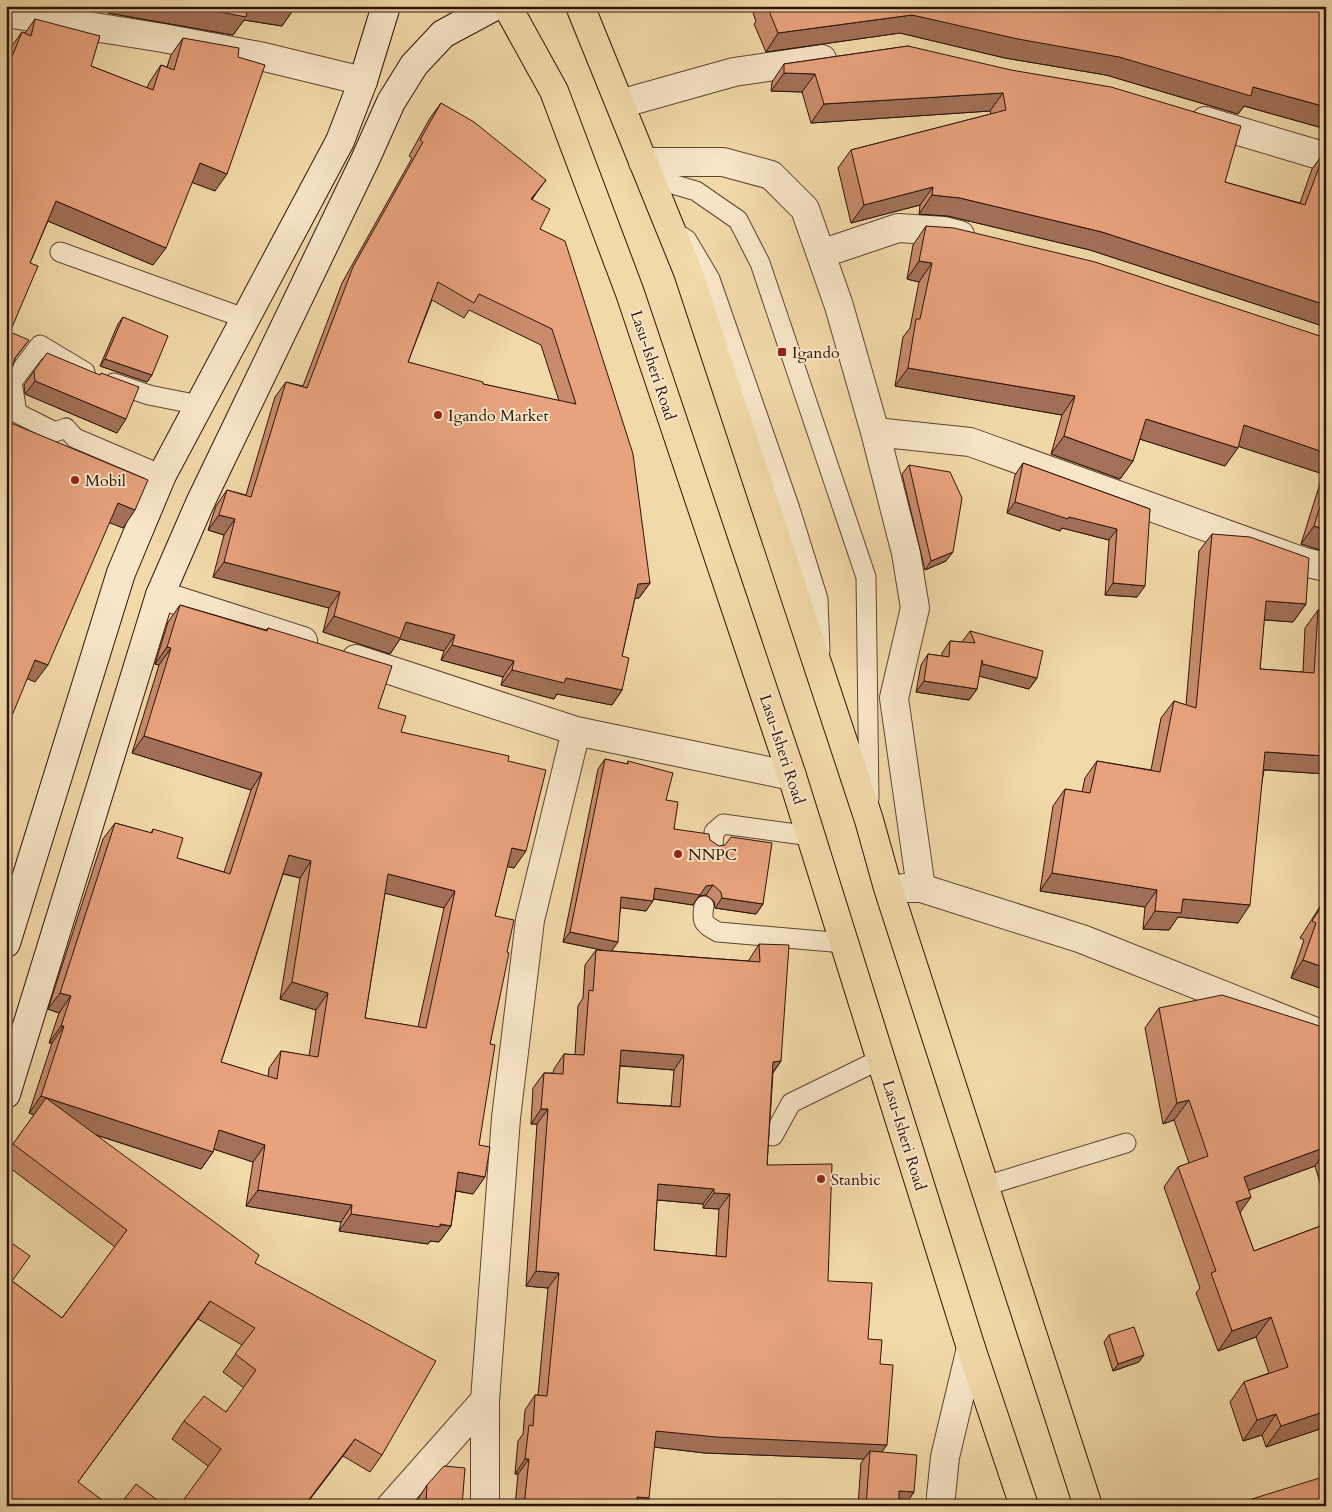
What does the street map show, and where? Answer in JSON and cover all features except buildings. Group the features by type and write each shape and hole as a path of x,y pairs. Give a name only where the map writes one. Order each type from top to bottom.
{"main road":[{"name":"Lasu-Isheri Road","path":"507,6 554,91 630,294 812,836 971,1348 1024,1506"},
{"path":"580,6 688,272 869,820 888,888 1088,1506"}],"street":[{"path":"6,943 121,573 162,476 244,318 340,141 363,81 386,6"},
{"path":"6,1094 160,595 200,503 391,102 414,65 443,34 495,6"},
{"path":"6,13 264,56 363,81"},
{"path":"620,104 734,72 846,56"},
{"path":"1177,112 1326,157"},
{"path":"646,170 723,162 771,175 805,209 822,254 875,432 906,553 915,608 894,698 922,888"},
{"path":"822,254 898,228 944,231 982,240"},
{"path":"875,432 970,442 1304,562 1326,566"},
{"path":"160,595 576,730 792,776"},
{"path":"485,1506 485,1400 506,1118 530,920 576,730"},
{"path":"888,888 922,888 1082,939 1326,1036"},
{"path":"940,1506 945,1457 971,1348"},
{"path":"391,1506 485,1400"}],"lane":[{"path":"646,170 696,191 738,220 760,263 866,577 869,820"},
{"path":"60,252 244,318"},
{"path":"162,476 75,438 66,428 55,432 17,413 12,382 40,345 97,377 149,395 199,405"},
{"path":"712,845 714,832 722,824 812,836"},
{"path":"704,906 702,919 705,926 718,932 844,943"},
{"path":"774,1136 790,1103 881,1059"},
{"path":"985,1186 1126,1143"}],"place":[{"name":"Igando","path":"782,352"},
{"name":"Igando Market","path":"438,415"},
{"name":"Mobil","path":"75,480"},
{"name":"NNPC","path":"678,854"},
{"name":"Stanbic","path":"821,1179"}]}
